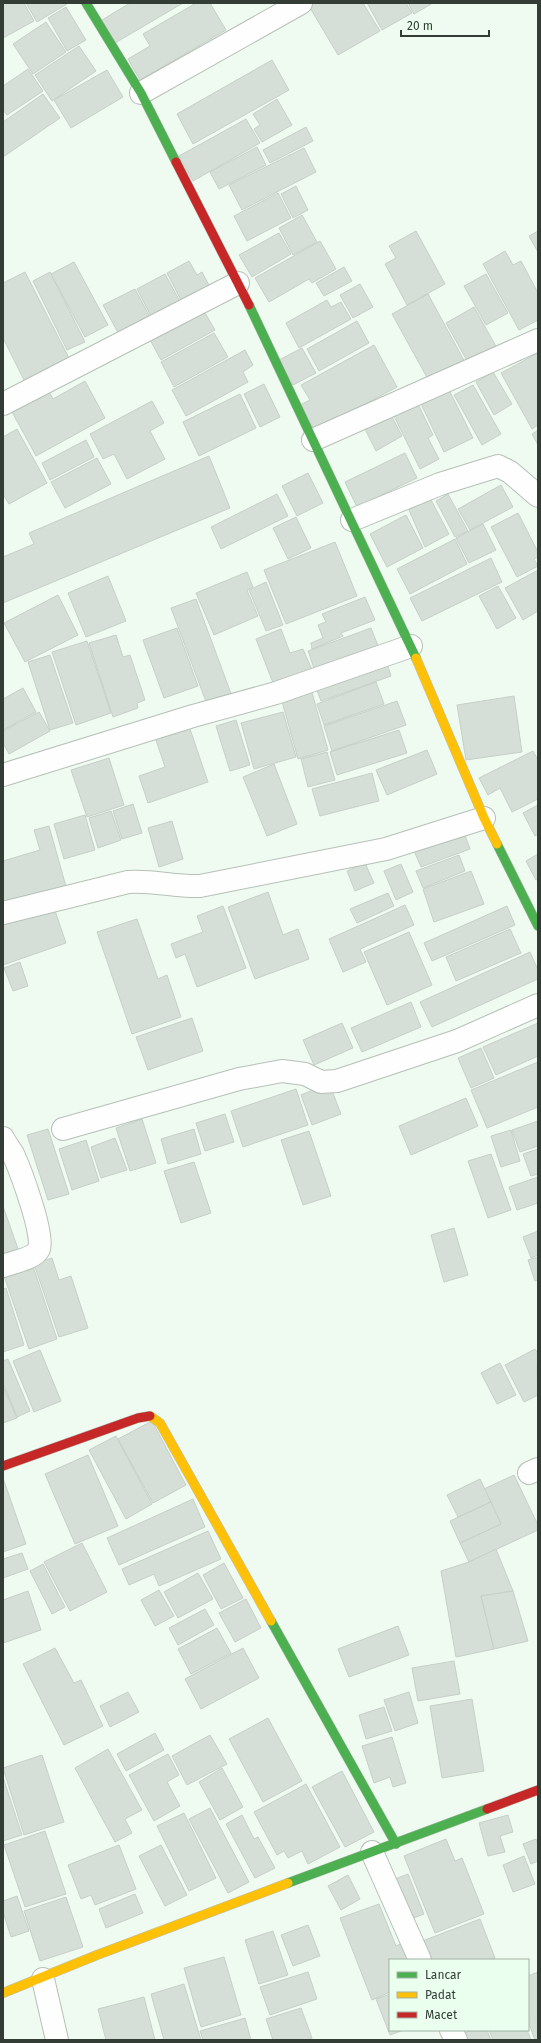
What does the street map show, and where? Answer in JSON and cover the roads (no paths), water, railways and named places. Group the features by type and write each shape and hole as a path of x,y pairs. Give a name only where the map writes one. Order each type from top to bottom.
{"street":[{"path":"86,3 141,93 238,283 412,646 484,818 538,926"},
{"path":"141,93 275,10 301,3"},
{"path":"3,404 238,283"},
{"path":"313,440 538,340"},
{"path":"352,520 440,484 498,466 510,472 538,496"},
{"path":"3,774 193,716 276,693 412,646"},
{"path":"3,913 128,882 140,881 181,887 200,886 386,849 484,818"},
{"path":"63,1129 239,1079 282,1071 305,1074 321,1082 337,1081 458,1041 538,1005"},
{"path":"3,1138 13,1154 39,1226 41,1240 39,1250 30,1256 3,1266"},
{"path":"3,1466 138,1418 150,1416 160,1423 396,1844"},
{"path":"3,1993 97,1955 538,1790"},
{"path":"372,1852 420,1959"},
{"path":"43,1978 57,2040"}]}
